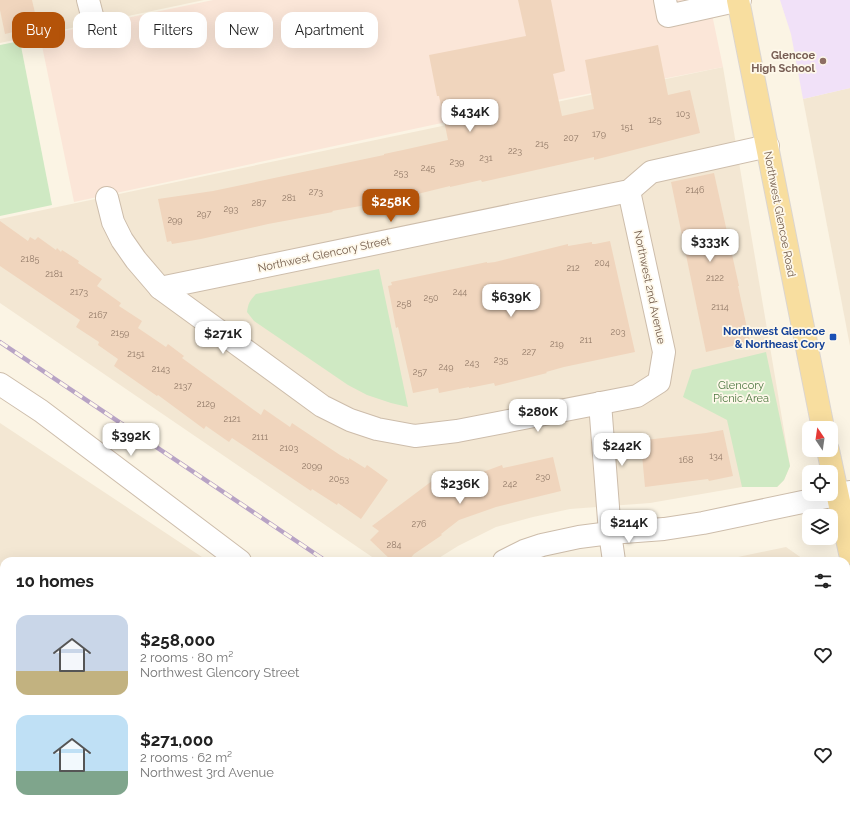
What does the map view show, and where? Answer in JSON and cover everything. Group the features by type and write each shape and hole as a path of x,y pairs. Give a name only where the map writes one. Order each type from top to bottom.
{"main road":[{"name":"Northwest Glencoe Road","path":"738,0 822,421"},
{"path":"831,457 844,494 850,553"}],"street":[{"path":"665,0 668,16 738,0"},
{"path":"629,191 651,172 768,146"},
{"name":"Northwest Glencory Street","path":"160,288 629,191"},
{"name":"Northwest 2nd Avenue","path":"600,404 637,396 659,382 664,352 629,191"},
{"path":"107,198 113,222 122,240 136,260 160,288 322,406 350,420 377,429 415,436 457,431 600,404 610,533 613,557"},
{"path":"0,384 41,411 235,557"},
{"path":"513,557 542,546 579,537 664,529 704,523 844,494"}],"shaded area":[{"path":"0,0 204,0 147,12 139,12 139,14 131,15 131,12 73,12 73,28 65,29 65,12 12,12 12,40 0,43"},
{"path":"213,0 709,0 723,67 437,124 74,202 42,48 65,48 65,31 73,29 73,48 131,48 131,17 139,15 139,48 207,48 207,12 155,12"},
{"name":"Glencoe High School","path":"780,0 850,0 850,88 803,99 791,34"},
{"path":"723,67 790,466 784,480 777,487 742,487 650,503 570,509 496,527 458,546 440,557 372,557 0,303 0,219"},
{"path":"850,88 850,346 803,99"},
{"path":"0,423 202,557 0,557"},
{"path":"786,547 800,557 738,557"}],"green space":[{"path":"12,43 12,48 21,48 52,205 0,216 0,45"},
{"path":"379,269 408,407 367,395 348,385 254,321 247,312 252,298 256,294"},
{"name":"Glencory Picnic Area","path":"766,352 790,466 784,480 777,487 742,487 727,420 683,397 692,370"}],"building":[{"path":"0,0 32,0 35,12 12,12 12,32 5,34 0,10"},
{"path":"518,0 551,0 565,71 553,74 562,116 594,109 585,60 658,45 668,95 690,90 700,133 594,160 594,157 482,182 481,180 450,186 389,201 332,211 333,212 268,224 201,239 172,244 171,241 167,242 158,199 213,191 448,140 429,55 526,36"},
{"path":"714,173 750,342 706,352 671,182"},
{"path":"0,221 28,241 30,237 35,240 38,237 56,250 57,248 61,252 62,250 79,261 78,263 102,279 97,286 121,303 119,306 142,321 138,328 166,347 168,344 184,356 182,358 261,415 264,409 290,427 292,423 340,455 349,460 349,458 365,468 367,465 388,480 361,519 338,503 337,505 312,489 311,491 232,438 229,442 206,426 204,429 158,395 157,396 114,366 118,359 98,345 99,342 76,327 80,320 0,266"},
{"path":"610,241 635,352 564,367 546,372 547,373 495,386 494,383 439,393 438,388 413,393 398,327 396,328 388,286 392,285 391,282 487,262 495,262 568,244 568,246 592,242 592,244 595,244"},
{"path":"723,430 733,476 709,481 708,479 645,487 641,444 645,444 645,440"},
{"path":"553,457 561,491 496,507 459,520 441,534 442,535 411,557 388,557 370,540 379,531 372,526 432,481 434,484 438,481 442,487 502,465 503,468"}],"railway":[{"path":"0,342 320,557"}],"place":[{"name":"Glencoe High School","path":"823,61"},
{"name":"Northwest Glencoe & Northeast Cory","path":"833,337"}]}
